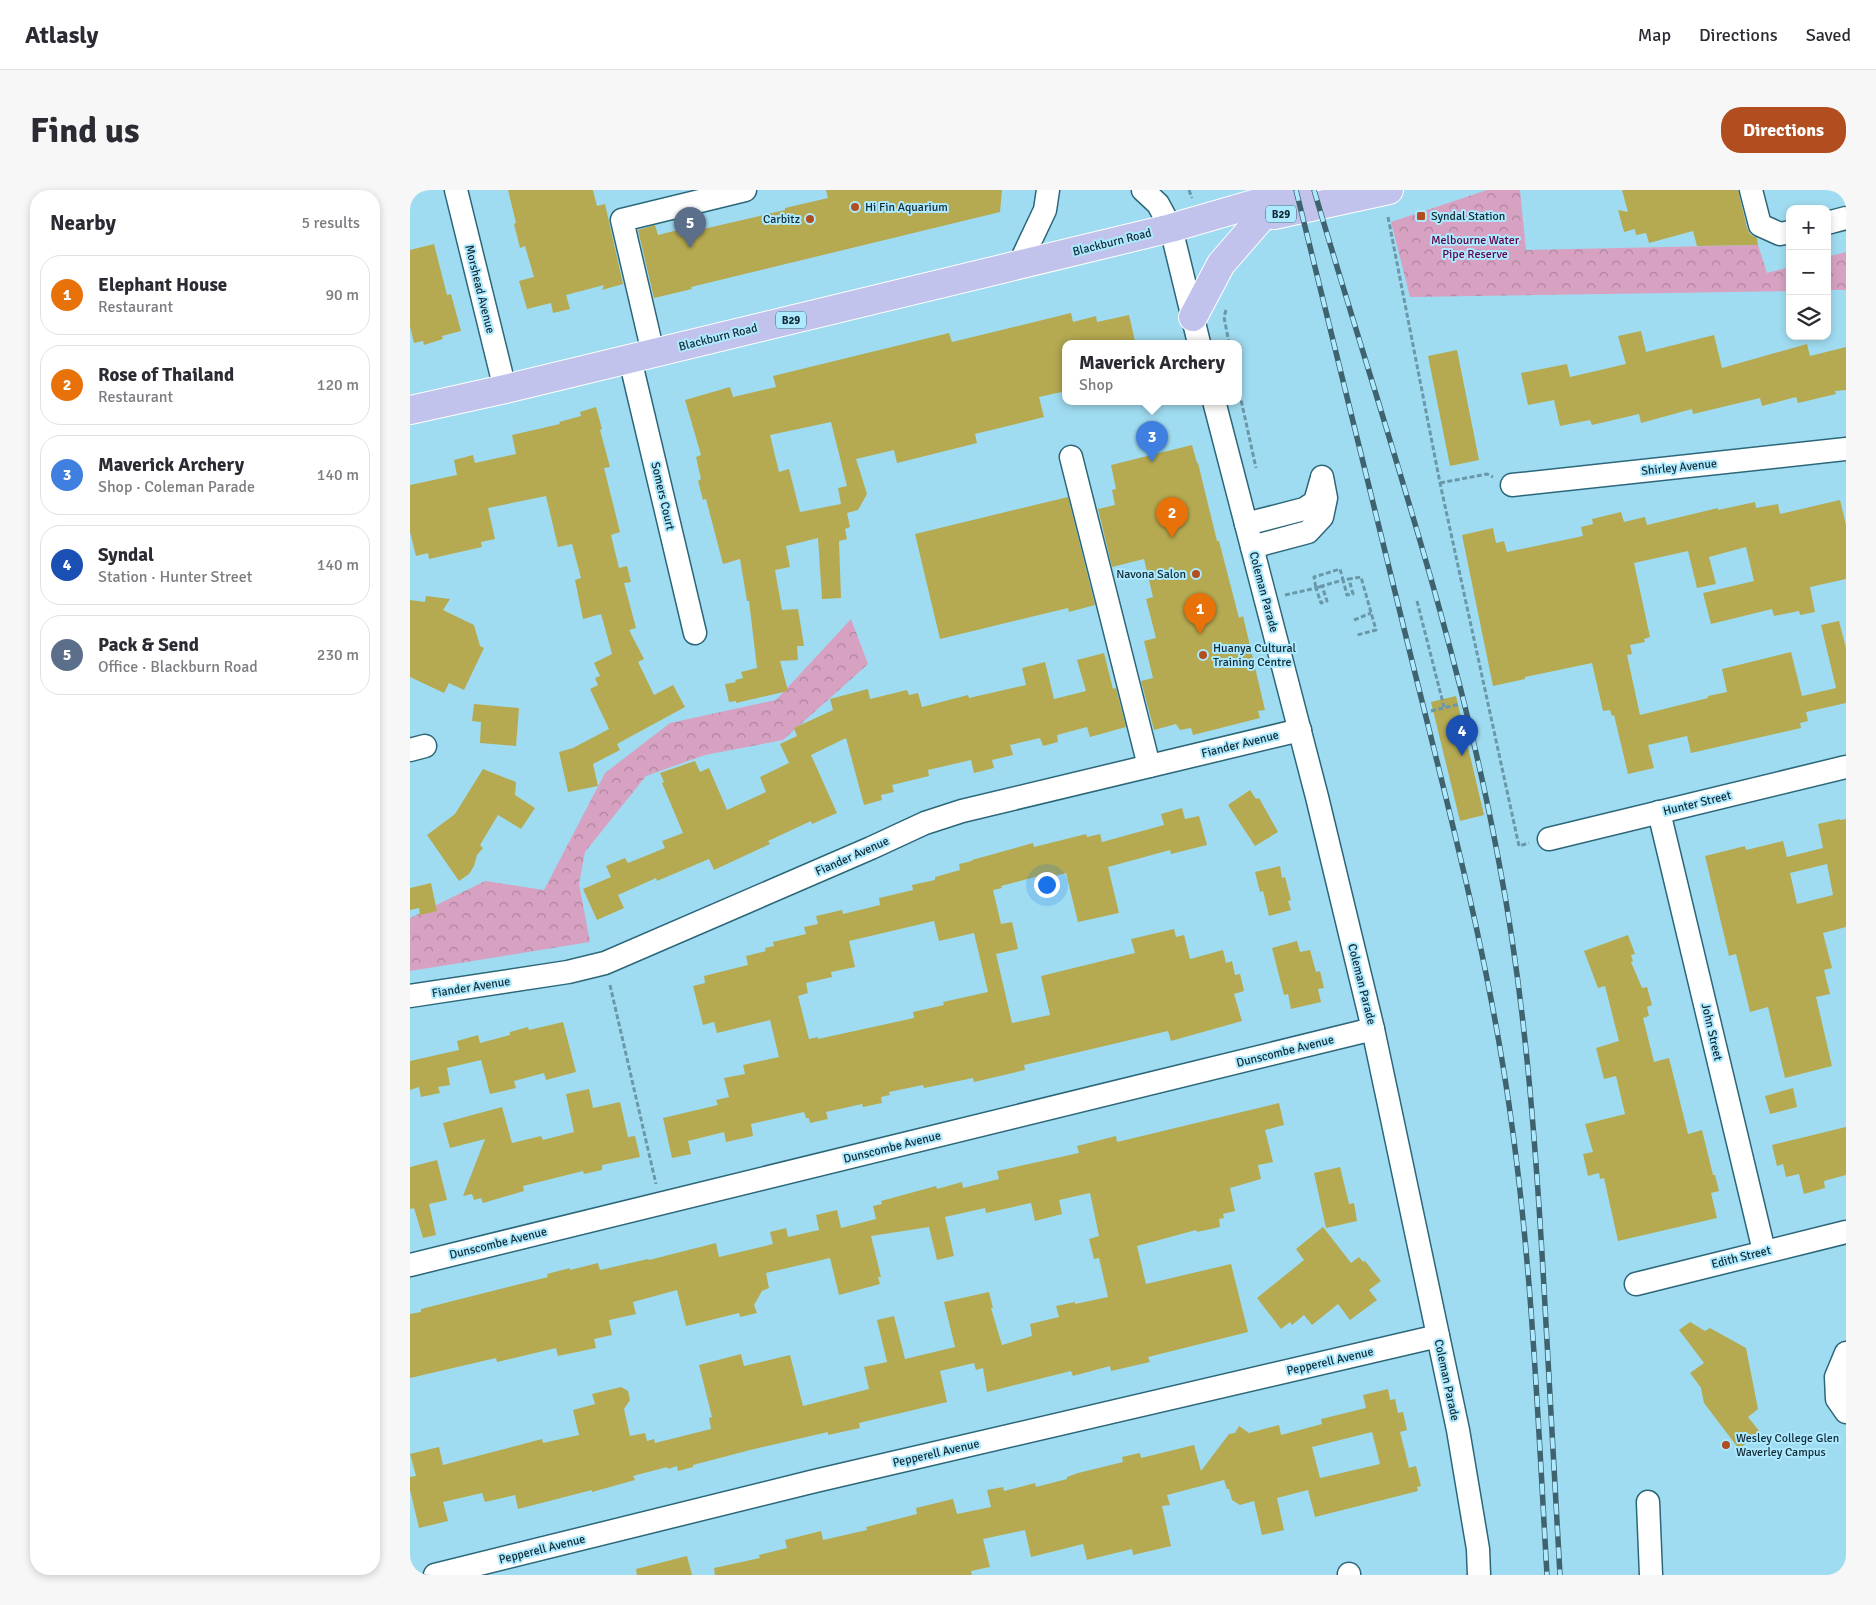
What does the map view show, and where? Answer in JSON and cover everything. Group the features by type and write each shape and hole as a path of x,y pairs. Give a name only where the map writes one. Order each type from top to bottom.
{"main road":[{"name":"Blackburn Road","path":"410,410 505,389 1171,228 1302,190"},
{"name":"Blackburn Road","path":"1171,228 1201,230 1389,190"},
{"path":"1192,317 1221,264 1261,218"}],"street":[{"name":"Morshead Avenue","path":"456,190 505,389"},
{"name":"Somers Court","path":"694,633 642,356 622,220 745,190"},
{"path":"1019,264 1045,210 1048,190"},
{"path":"1143,190 1158,204 1171,228 1198,340"},
{"path":"1751,190 1760,226 1780,234 1786,233"},
{"path":"1831,222 1846,218"},
{"name":"Coleman Parade","path":"1215,405 1300,730 1373,1029 1458,1430 1478,1549 1479,1575"},
{"name":"Shirley Avenue","path":"1512,485 1846,449"},
{"path":"1072,457 1149,766"},
{"path":"1246,524 1304,509 1316,502 1322,477 1326,498 1322,517 1308,532 1252,547"},
{"name":"Fiander Avenue","path":"410,996 568,972 605,963 925,823 962,811 1300,730"},
{"name":"Hunter Street","path":"1549,839 1846,767"},
{"name":"John Street","path":"1659,812 1764,1251"},
{"name":"Dunscombe Avenue","path":"410,1265 1373,1029"},
{"name":"Edith Street","path":"1636,1284 1764,1251 1845,1235"},
{"name":"Pepperell Avenue","path":"435,1575 815,1482 1438,1336"},
{"path":"1846,1354 1836,1377 1837,1399 1846,1412"},
{"path":"1648,1502 1651,1575"}],"path":[{"path":"1388,218 1440,483 1519,846 1549,839"},
{"path":"1440,483 1487,474 1512,485"},
{"path":"1322,586 1327,601 1321,603 1314,577 1340,569 1347,595 1353,594 1349,579"},
{"path":"1266,602 1343,580 1361,577 1376,630 1357,634"},
{"path":"1417,601 1444,707"},
{"path":"1354,620 1371,613"},
{"path":"1431,711 1460,704"},
{"path":"610,985 661,1203"}],"green space":[{"name":"Melbourne Water Pipe Reserve","path":"1487,190 1520,190 1526,250 1758,245 1767,273 1786,268 1786,291 1410,297 1391,222"},
{"path":"1846,252 1846,290 1831,290 1831,256"},
{"path":"851,619 868,664 783,740 705,755 646,776 585,852 579,884 590,942 410,971 410,918 485,881 544,890 605,773 670,723 776,700"}],"building":[{"path":"508,190 593,190 597,206 605,204 623,284 602,290 604,285 566,295 570,309 553,313 551,303 527,309 519,281 534,277 525,246 520,248"},
{"path":"826,190 1002,190 1000,212 691,287 692,289 654,298 638,230 655,225 658,235 698,225 699,230 828,198"},
{"path":"1622,190 1738,190 1747,228 1750,234 1757,238 1758,245 1697,246 1693,231 1649,243 1646,233 1636,235 1635,229 1624,232 1618,210 1628,212"},
{"path":"434,244 447,295 451,294 461,331 442,336 443,339 424,345 423,341 414,343 410,327 410,250"},
{"path":"1071,313 1073,322 1096,316 1097,322 1129,315 1135,340 1062,340 1062,392 1039,397 1044,417 975,434 977,443 897,463 894,450 856,459 867,494 858,510 847,513 850,527 845,529 847,539 839,541 841,598 822,599 818,538 786,546 790,567 775,570 782,610 798,609 804,646 797,646 798,660 780,661 788,691 736,703 736,701 729,702 725,684 736,682 735,680 743,678 741,672 757,668 749,601 747,601 740,559 723,564 706,499 703,500 698,481 701,479 696,457 701,455 685,400 730,387 733,397 776,387 773,376 949,333 952,342","holes":["831,422 847,486 838,488 841,504 800,512 789,469 779,472 770,435"]},
{"path":"1641,331 1646,352 1714,335 1722,368 1807,344 1810,356 1846,347 1846,390 1835,391 1836,394 1798,403 1796,397 1762,406 1760,398 1693,414 1692,409 1641,423 1639,414 1592,425 1590,420 1560,426 1554,400 1528,405 1521,373 1567,364 1570,377 1626,364 1618,336"},
{"path":"1457,350 1479,460 1450,466 1428,356"},
{"path":"596,407 610,467 604,468 620,532 611,535 619,568 627,566 631,582 624,583 636,628 629,630 644,659 638,662 654,695 673,685 685,707 617,744 620,750 593,764 598,786 568,792 559,752 573,748 609,729 590,689 598,685 595,678 600,676 594,663 612,654 601,614 583,619 575,580 581,578 572,544 558,547 546,496 488,508 495,539 481,542 482,547 429,559 428,553 416,556 410,532 410,485 457,475 454,460 473,455 475,463 516,454 512,435 560,424 559,422 581,416 580,412"},
{"path":"1192,445 1239,618 1243,616 1265,710 1258,711 1260,718 1193,735 1191,728 1180,730 1176,724 1154,730 1141,681 1153,678 1144,641 1156,638 1146,599 1153,597 1144,559 1112,567 1098,509 1115,505 1112,490 1116,489 1111,465"},
{"path":"1068,497 1095,605 1069,612 1068,608 940,639 915,534"},
{"path":"1840,500 1846,525 1846,579 1810,587 1815,612 1800,615 1799,611 1774,616 1772,609 1711,624 1703,593 1754,581 1746,547 1709,557 1716,584 1697,588 1688,551 1634,563 1650,637 1644,639 1645,642 1630,645 1632,654 1627,655 1640,715 1727,692 1722,669 1791,652 1802,696 1836,688 1821,625 1839,621 1846,648 1846,703 1806,712 1808,721 1800,723 1801,728 1691,753 1687,736 1648,745 1654,768 1628,774 1614,715 1612,716 1610,710 1603,711 1592,663 1525,677 1525,679 1493,686 1462,535 1493,528 1496,543 1504,541 1507,552 1583,536 1581,527 1593,524 1592,519 1621,512 1624,522 1645,517 1647,525 1718,508 1718,510 1755,502 1756,508 1778,504 1780,514"},
{"path":"426,596 450,599 443,610 474,625 480,646 484,648 464,690 449,683 444,693 410,677 410,600 425,602"},
{"path":"1104,653 1113,689 1116,688 1126,727 1090,737 1087,727 1057,735 1058,742 1043,746 1040,738 1010,745 1013,755 992,760 994,768 974,773 971,760 928,770 929,776 892,785 894,792 881,795 882,800 864,805 846,738 811,755 837,813 812,824 811,821 768,841 770,844 714,870 709,859 657,881 656,878 618,895 624,908 597,920 583,889 611,877 606,866 625,858 628,863 665,848 662,841 683,833 662,783 664,782 660,773 695,761 700,772 709,768 727,810 766,792 760,777 789,763 780,744 797,736 794,728 833,710 830,699 868,689 870,699 907,690 909,695 918,693 922,707 968,695 969,698 1026,685 1022,668 1045,662 1054,699 1086,691 1077,660"},
{"path":"1456,696 1484,815 1460,821 1431,702"},
{"path":"474,704 519,708 516,746 480,743 481,722 472,721"},
{"path":"483,769 516,782 515,795 535,808 521,829 498,815 480,845 483,848 477,855 474,866 469,874 459,881 427,835 455,814"},
{"path":"1250,790 1256,799 1259,798 1278,832 1255,846 1228,805"},
{"path":"1182,808 1185,819 1199,816 1207,845 1171,854 1170,850 1108,867 1119,913 1078,922 1066,873 1040,880 1039,876 993,890 1001,924 1012,922 1018,949 996,954 1012,1023 1050,1015 1041,976 1135,953 1131,939 1174,929 1176,937 1184,935 1190,959 1223,950 1226,963 1232,961 1235,975 1240,974 1244,991 1234,994 1242,1021 1171,1041 1168,1031 1024,1065 1025,1070 974,1082 973,1078 924,1088 923,1085 889,1092 890,1095 881,1097 882,1103 863,1107 862,1104 826,1112 828,1119 810,1123 809,1118 806,1118 804,1112 751,1124 753,1136 726,1142 724,1132 688,1141 691,1154 672,1158 663,1118 718,1105 716,1100 729,1097 724,1078 745,1074 743,1065 779,1057 770,1020 717,1033 714,1022 703,1025 693,986 705,983 704,976 748,965 746,956 766,951 765,948 774,946 773,942 806,934 804,927 818,924 816,916 842,910 843,914 880,905 879,898 913,890 912,885 935,880 935,877 960,870 959,864 1033,843 1034,847 1086,834 1087,837 1100,834 1102,842 1164,825 1161,814","holes":["934,921 939,941 974,933 988,992 943,1002 944,1005 913,1012 914,1018 818,1039 818,1037 809,1039 798,996 808,993 806,983 832,977 831,972 855,967 849,941"]},
{"path":"1846,819 1846,927 1823,933 1832,968 1824,970 1830,994 1816,997 1832,1066 1785,1078 1768,1007 1750,1012 1736,954 1729,956 1705,856 1745,846 1746,850 1783,841 1787,857 1823,848 1818,824","holes":["1827,864 1833,895 1797,904 1790,873"]},
{"path":"1280,866 1282,878 1285,877 1291,900 1288,901 1291,910 1269,916 1263,891 1260,892 1255,872"},
{"path":"431,883 437,911 420,915 419,908 410,910 410,888"},
{"path":"1628,935 1635,954 1631,955 1633,961 1631,962 1642,988 1647,987 1652,1005 1647,1007 1649,1016 1643,1018 1654,1062 1669,1058 1688,1134 1702,1130 1719,1191 1711,1193 1717,1218 1618,1241 1604,1178 1600,1179 1599,1173 1588,1176 1583,1154 1593,1152 1585,1124 1625,1114 1616,1076 1604,1079 1596,1048 1619,1041 1605,986 1598,988 1584,951"},
{"path":"1297,941 1300,952 1310,950 1316,972 1320,971 1324,988 1318,989 1321,1002 1291,1009 1288,994 1284,995 1272,948"},
{"path":"563,1022 576,1072 546,1080 544,1073 514,1081 516,1088 490,1094 481,1060 447,1068 450,1085 438,1087 440,1093 421,1097 419,1087 410,1090 410,1061 459,1050 457,1041 478,1035 480,1043 510,1035 510,1032 528,1027 529,1030"},
{"path":"1793,1088 1797,1107 1770,1114 1765,1096"},
{"path":"589,1089 593,1108 620,1102 628,1137 635,1136 640,1157 602,1165 602,1170 584,1174 583,1171 523,1186 524,1191 483,1203 481,1198 474,1200 472,1194 463,1196 485,1139 450,1148 443,1123 502,1107 512,1143 541,1136 543,1140 574,1132 566,1094"},
{"path":"1279,1103 1284,1125 1265,1130 1273,1162 1258,1165 1261,1179 1230,1188 1235,1211 1223,1214 1224,1218 1219,1219 1220,1227 1197,1232 1196,1230 1137,1246 1146,1284 1231,1264 1248,1332 1148,1357 1150,1362 1111,1371 1110,1366 1073,1376 1071,1371 987,1392 983,1368 976,1370 974,1363 940,1371 947,1402 859,1423 860,1428 828,1435 828,1432 754,1449 693,1465 693,1467 678,1471 677,1466 668,1469 667,1467 633,1476 635,1480 518,1509 515,1495 485,1502 482,1493 443,1502 448,1521 419,1528 410,1490 410,1477 416,1476 410,1454 439,1447 443,1465 542,1439 543,1443 579,1435 573,1410 595,1404 592,1394 621,1387 628,1391 630,1400 624,1409 630,1436 645,1433 647,1441 654,1439 655,1443 711,1429 709,1418 712,1417 699,1365 741,1354 744,1366 790,1355 803,1406 869,1389 864,1367 887,1362 877,1320 894,1316 905,1359 955,1347 944,1302 989,1292 993,1308 991,1308 1002,1345 1032,1336 1030,1324 1059,1317 1056,1306 1108,1297 1099,1258 1094,1259 1089,1239 1099,1236 1090,1193 1059,1200 1062,1214 1035,1221 1031,1203 986,1213 985,1208 945,1217 954,1256 937,1260 929,1227 871,1236 881,1277 878,1277 880,1284 839,1295 830,1258 766,1273 769,1288 762,1291 754,1305 757,1313 740,1317 739,1313 686,1326 677,1290 633,1302 636,1314 609,1320 612,1335 594,1339 596,1348 558,1356 556,1348 497,1362 496,1358 410,1378 410,1314 421,1312 421,1309 548,1277 547,1274 570,1268 570,1270 598,1263 600,1270 716,1243 719,1257 773,1244 770,1232 786,1228 788,1237 819,1230 816,1215 837,1210 841,1228 876,1219 873,1206 882,1204 881,1201 936,1186 937,1189 962,1182 963,1188 999,1179 997,1171 1079,1153 1077,1146 1116,1136 1117,1142"},
{"path":"1846,1127 1846,1175 1824,1181 1825,1188 1804,1194 1799,1174 1786,1177 1783,1164 1777,1166 1772,1145"},
{"path":"437,1160 447,1200 429,1204 436,1235 423,1238 414,1208 410,1209 410,1167"},
{"path":"1340,1167 1349,1204 1354,1203 1357,1221 1326,1228 1314,1173"},
{"path":"1323,1227 1351,1263 1359,1257 1363,1262 1365,1261 1381,1281 1369,1290 1377,1300 1350,1320 1338,1304 1312,1325 1304,1315 1292,1325 1290,1322 1281,1329 1257,1298 1304,1260 1296,1249"},
{"path":"1690,1322 1705,1331 1710,1328 1746,1348 1758,1409 1748,1417 1760,1432 1739,1449 1704,1403 1701,1388 1690,1373 1704,1363 1679,1330"},
{"path":"1388,1389 1390,1400 1395,1399 1398,1413 1403,1412 1407,1430 1400,1432 1409,1468 1416,1466 1421,1486 1417,1487 1418,1491 1315,1517 1308,1490 1277,1498 1284,1530 1262,1535 1254,1501 1240,1505 1232,1500 1224,1480 1167,1495 1170,1505 1162,1506 1171,1546 1133,1555 1132,1549 1087,1560 1083,1544 1031,1557 1025,1530 983,1539 990,1567 971,1571 972,1575 715,1575 714,1568 760,1558 759,1555 787,1548 785,1540 821,1531 823,1540 867,1530 866,1527 917,1514 916,1508 953,1499 957,1514 991,1507 987,1490 1003,1487 1004,1491 1035,1483 1036,1487 1067,1479 1067,1477 1078,1473 1123,1462 1122,1457 1140,1453 1141,1458 1194,1445 1201,1471 1229,1434 1235,1433 1239,1426 1249,1433 1279,1425 1281,1435 1322,1424 1321,1419 1366,1408 1363,1395","holes":["1372,1432 1380,1464 1320,1478 1312,1447"]},
{"path":"687,1556 692,1575 637,1575 636,1569"}],"railway":[{"path":"1296,190 1450,815 1474,915 1494,1015 1513,1129 1527,1256 1547,1575"},
{"path":"1314,190 1391,442 1440,611 1483,782 1509,918 1528,1068 1536,1169 1560,1575"}],"place":[{"name":"Hi Fin Aquarium","path":"855,207"},
{"name":"Syndal Station","path":"1421,216"},
{"name":"Carbitz","path":"810,219"},
{"name":"Pack & Send","path":"690,248"},
{"name":"Maverick Archery","path":"1152,462"},
{"name":"Rose of Thailand","path":"1172,538"},
{"name":"Navona Salon","path":"1196,574"},
{"name":"Elephant House","path":"1200,634"},
{"name":"Huanya Cultural Training Centre","path":"1203,655"},
{"name":"Syndal","path":"1462,756"},
{"name":"Wesley College Glen Waverley Campus","path":"1726,1445"}]}
